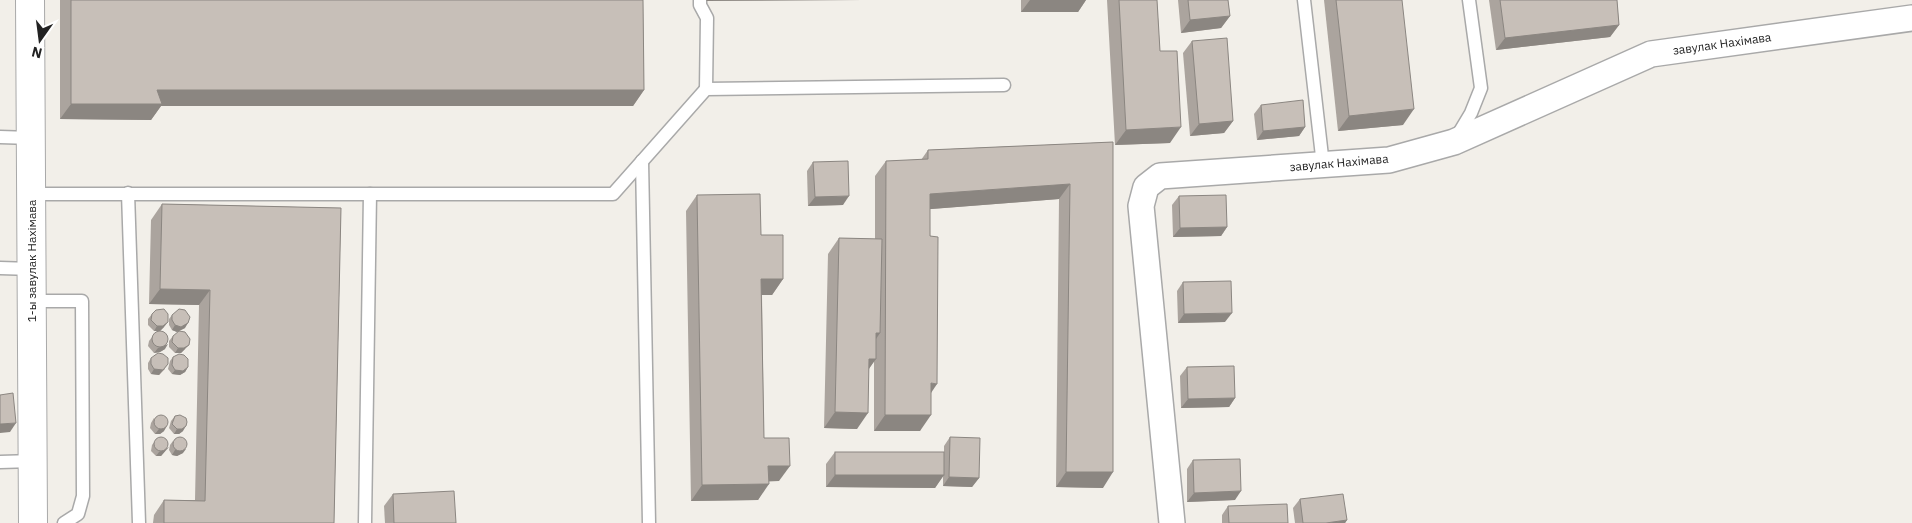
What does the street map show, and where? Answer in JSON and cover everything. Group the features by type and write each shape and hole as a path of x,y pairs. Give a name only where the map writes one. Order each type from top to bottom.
{"street":[{"name":"1-ы завулак Нахімава","path":"30,0 33,523"},
{"name":"завулак Нахімава","path":"1172,523 1140,206 1146,186 1160,176 1389,160 1454,142 1651,54 1912,18"}],"lane":[{"path":"31,194 612,194 706,90 707,18 700,5 700,0"},
{"path":"1304,0 1324,165"},
{"path":"1454,142 1472,113 1480,88 1470,0"},
{"path":"706,90 1004,85"},
{"path":"0,137 31,138"},
{"path":"642,161 649,523"},
{"path":"128,193 139,523"},
{"path":"365,523 370,194"},
{"path":"0,268 32,269"},
{"path":"32,302 82,302 83,496 78,514 64,523"},
{"path":"0,462 33,462"}],"building":[{"path":"71,0 643,0 644,90 157,90 162,104 71,104"},
{"path":"1119,0 1157,0 1160,51 1177,51 1181,127 1126,130"},
{"path":"1188,0 1228,0 1230,16 1190,20"},
{"path":"1336,0 1402,0 1414,109 1349,116"},
{"path":"1500,0 1617,0 1619,25 1505,38"},
{"path":"1227,38 1233,121 1199,124 1192,41"},
{"path":"1303,100 1305,127 1263,131 1261,105"},
{"path":"1113,142 1113,472 1066,472 1070,184 930,194 930,236 938,237 937,384 931,383 931,415 885,415 886,161 928,159 928,150"},
{"path":"848,161 849,196 815,197 813,162"},
{"path":"760,194 761,235 783,235 783,279 761,279 764,438 789,438 790,466 768,466 769,484 702,485 697,195"},
{"path":"1226,195 1227,227 1180,228 1179,196"},
{"path":"162,204 341,208 334,523 164,523 164,500 205,501 210,290 160,289"},
{"path":"839,238 882,239 880,333 876,333 876,359 869,359 868,413 835,412"},
{"path":"1231,281 1232,313 1184,314 1183,282"},
{"path":"164,309 168,314 168,322 163,326 157,326 151,320 152,314 156,310"},
{"path":"179,309 185,310 190,317 188,323 181,327 175,325 172,320 172,315"},
{"path":"157,331 163,331 168,336 166,345 157,347 152,342 152,336"},
{"path":"179,331 185,332 190,339 189,345 184,348 178,348 172,342 173,336"},
{"path":"158,353 168,358 168,364 163,370 154,369 151,364 151,358"},
{"path":"179,354 184,355 188,359 188,367 183,371 175,370 172,365 173,357"},
{"path":"1234,366 1235,398 1188,399 1187,367"},
{"path":"13,393 16,423 0,424 0,395"},
{"path":"158,415 164,415 168,422 164,429 158,429 154,425 154,419"},
{"path":"180,415 186,418 187,422 186,426 182,429 177,429 172,424 175,416"},
{"path":"158,437 164,437 168,444 164,451 158,451 154,447 154,441"},
{"path":"177,437 183,437 187,444 183,451 177,451 173,447 173,441"},
{"path":"950,437 980,438 979,478 949,477"},
{"path":"835,452 944,452 944,475 835,475"},
{"path":"1240,459 1241,491 1194,493 1193,460"},
{"path":"454,491 456,523 394,523 393,494"},
{"path":"1343,494 1347,520 1326,523 1303,523 1300,499"},
{"path":"1287,504 1288,523 1229,523 1228,506"}]}
